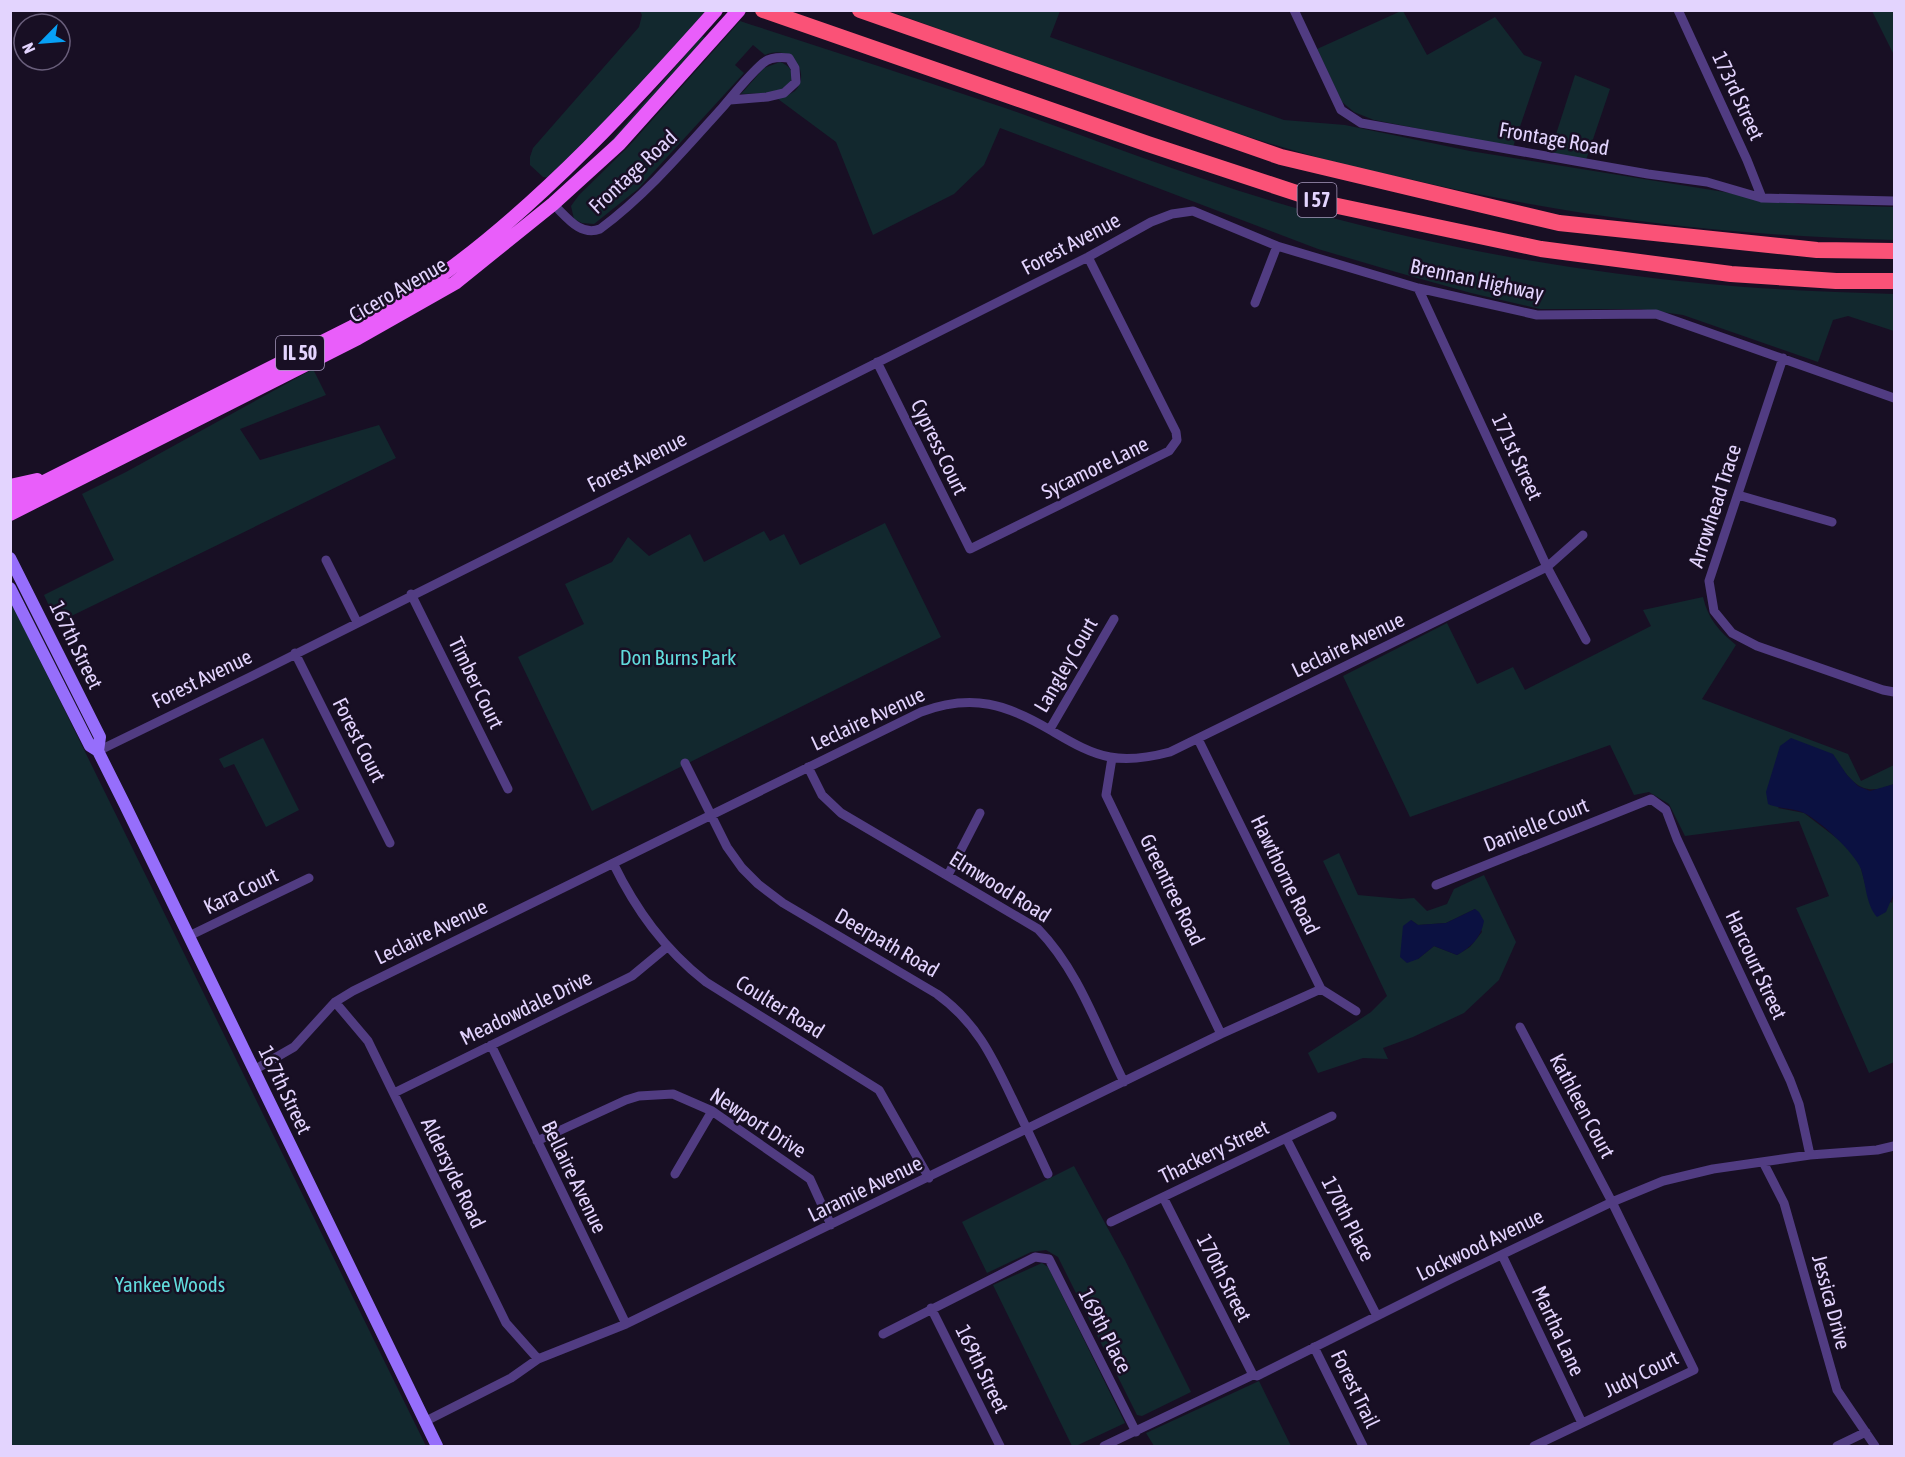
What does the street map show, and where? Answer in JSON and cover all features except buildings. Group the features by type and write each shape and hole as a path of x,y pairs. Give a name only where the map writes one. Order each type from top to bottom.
{"highway":[{"name":"I 57","path":"764,10 1137,141 1334,205 1541,249 1731,274 1836,281 1894,281"},
{"name":"I 57","path":"860,10 1281,157 1559,223 1818,250 1894,251"}],"main road":[{"name":"Cicero Avenue","path":"10,514 358,338 455,283 553,204 619,144 739,10"},
{"name":"Cicero Avenue","path":"10,499 393,305 446,272 541,192 623,110 713,14"},
{"path":"541,192 553,204"},
{"path":"10,486 62,474"},
{"name":"167th Street","path":"10,558 100,737 98,751"},
{"name":"167th Street","path":"10,588 90,746 98,751 436,1446"}],"street":[{"name":"Frontage Road","path":"1294,10 1341,110 1361,123 1648,174 1707,182 1762,198 1894,201"},
{"name":"173rd Street","path":"1678,10 1747,160 1762,198"},
{"name":"Frontage Road","path":"553,204 582,230 600,229 678,158 764,61 779,57 789,58 795,68 796,82 784,93 768,97 730,100"},
{"name":"Brennan Highway","path":"1193,211 1277,246 1418,288 1537,315 1656,314 1894,398"},
{"name":"Forest Avenue","path":"98,751 1088,257 1151,222 1172,214 1193,211"},
{"path":"1255,303 1277,246"},
{"name":"Sycamore Lane","path":"970,549 1169,451 1177,440 1176,432 1088,257"},
{"name":"171st Street","path":"1418,288 1547,567 1586,640"},
{"name":"Arrowhead Trace","path":"1783,358 1709,581 1714,611 1732,633 1756,646 1882,690 1894,692"},
{"name":"Cypress Court","path":"877,362 970,549"},
{"path":"1738,495 1832,522"},
{"name":"Leclaire Avenue","path":"254,1071 294,1047 335,1002 363,985 921,712 946,704 974,702 992,704 1017,712 1075,745 1112,758 1153,757 1170,753 1547,567 1583,536"},
{"path":"326,560 357,622"},
{"name":"Timber Court","path":"411,594 508,789"},
{"name":"Langley Court","path":"1050,729 1114,619"},
{"name":"Forest Court","path":"295,654 390,843"},
{"name":"Hawthorne Road","path":"1198,739 1322,989"},
{"name":"Greentree Road","path":"1112,758 1106,795 1221,1034"},
{"name":"Deerpath Road","path":"686,763 733,857 748,875 770,894 937,994 970,1024 990,1053 1048,1174"},
{"name":"Elmwood Road","path":"808,767 822,795 832,806 1038,929 1054,945 1070,969 1124,1082"},
{"name":"Danielle Court","path":"1436,885 1651,799"},
{"name":"Harcourt Street","path":"1651,799 1666,810 1790,1080 1799,1104 1810,1155"},
{"path":"948,875 980,813"},
{"name":"Coulter Road","path":"613,862 637,908 667,947 706,982 879,1090 929,1178"},
{"name":"Kara Court","path":"189,936 309,878"},
{"name":"Meadowdale Drive","path":"394,1093 632,976 667,947"},
{"path":"1322,989 1356,1011"},
{"name":"Laramie Avenue","path":"424,1422 511,1378 538,1359 626,1324 1221,1034 1322,989"},
{"name":"Aldersyde Road","path":"335,1002 368,1041 506,1323 538,1359"},
{"name":"Kathleen Court","path":"1521,1027 1612,1202"},
{"name":"Bellaire Avenue","path":"491,1045 626,1324"},
{"name":"Newport Drive","path":"537,1141 626,1100 639,1096 673,1094 712,1111 810,1179 831,1225"},
{"path":"675,1174 712,1111"},
{"name":"Thackery Street","path":"1111,1222 1332,1116"},
{"name":"170th Place","path":"1286,1138 1377,1316"},
{"name":"Lockwood Avenue","path":"1104,1446 1253,1375 1257,1376 1612,1202 1663,1181 1713,1169 1810,1155 1877,1150 1894,1146"},
{"name":"Jessica Drive","path":"1763,1162 1784,1203 1837,1390 1875,1446"},
{"name":"170th Street","path":"1163,1197 1253,1375"},
{"name":"Judy Court","path":"1534,1446 1694,1370 1612,1202"},
{"name":"Martha Lane","path":"1502,1255 1582,1423"},
{"name":"169th Place","path":"931,1308 1035,1257 1049,1259 1136,1432"},
{"path":"883,1334 931,1308"},
{"name":"169th Street","path":"931,1308 1000,1446"},
{"name":"Forest Trail","path":"1314,1347 1363,1446"},
{"path":"1837,1446 1866,1432"}],"green space":[{"path":"640,11 706,11 626,100 550,178 543,177 530,165 533,148 639,27 642,15"},
{"path":"889,11 1060,11 1050,37 1284,120 1345,125 1470,151 1799,204 1894,207 1894,240 1771,234 1650,222 1530,204 1366,170 1213,126"},
{"path":"1401,11 1427,55 1495,17 1524,55 1542,62 1513,147 1374,120 1354,112 1342,102 1317,49"},
{"path":"1872,11 1894,11 1894,55"},
{"path":"740,21 1008,109 1198,177 1314,213 1461,248 1609,273 1755,288 1894,294 1894,331 1848,316 1833,320 1818,362 1683,315 1640,309 1540,309 1471,293 1318,249 1000,128 984,165 954,194 873,235 836,142 778,99 795,91 800,84 800,69 796,62 783,53 774,52 765,55 753,45 735,65 744,73 638,189 594,224 582,223 574,219 571,206 579,195 629,146"},
{"path":"702,36 707,38 603,154 601,152"},
{"path":"780,62 792,73 786,87 772,92 741,94 764,68"},
{"path":"1575,75 1610,89 1586,160 1550,153"},
{"path":"313,369 326,395 240,429 260,460 379,425 396,458 57,623 44,595 114,560 82,494"},
{"name":"Don Burns Park","path":"885,523 941,637 592,811 518,657 584,624 565,584 612,562 628,537 649,556 690,534 704,562 764,531 770,541 784,534 800,565"},
{"path":"1703,597 1715,624 1736,645 1702,699 1848,754 1861,781 1894,765 1894,784 1882,788 1864,788 1844,772 1832,754 1778,808 1804,813 1847,846 1860,865 1866,887 1892,903 1894,893 1894,1062 1869,1073 1796,908 1829,896 1799,821 1685,836 1669,804 1649,792 1634,795 1610,745 1410,817 1343,676 1447,623 1477,684 1513,667 1525,690 1651,626 1643,610"},
{"name":"Yankee Woods","path":"10,599 426,1446 11,1446"},
{"path":"263,738 299,810 266,827 234,764 224,768 219,759"},
{"path":"1339,853 1358,895 1414,898 1427,911 1447,904 1454,889 1484,875 1516,942 1499,980 1464,1013 1413,1037 1383,1048 1388,1059 1363,1058 1318,1073 1308,1053 1371,1012 1387,996 1323,861","holes":["1475,909 1482,932 1470,947 1457,955 1434,946 1418,959 1411,920 1418,925 1446,923"]},
{"path":"1074,1166 1125,1260 1191,1392 1142,1416 1137,1415 1058,1257 1046,1250 1031,1252 987,1273 962,1222"},
{"path":"1042,1263 1048,1267 1125,1423 1076,1446 1072,1446 993,1285"},
{"path":"1259,1381 1291,1446 1154,1446 1146,1433"}],"shaded area":[{"path":"1791,738 1833,754 1847,775 1858,786 1870,791 1894,784 1894,893 1886,912 1877,917 1868,900 1861,869 1844,846 1818,822 1804,813 1768,804 1766,792 1780,746"},
{"path":"1475,909 1484,921 1483,927 1475,941 1462,952 1457,955 1434,946 1418,959 1407,963 1400,957 1403,926 1411,920 1418,925 1446,923"}]}
